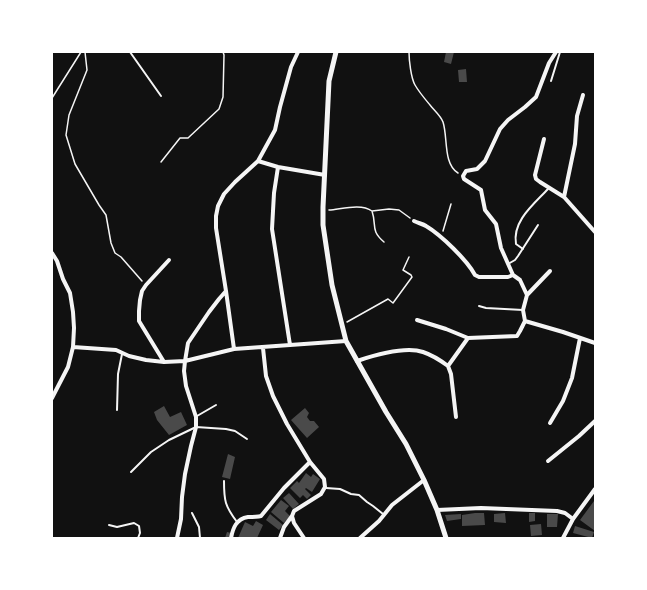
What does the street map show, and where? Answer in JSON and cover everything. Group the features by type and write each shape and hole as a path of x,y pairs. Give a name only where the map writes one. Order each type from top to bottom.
{"street":[{"path":"234,349 216,228 218,206 224,194 258,161 275,130 291,67 298,52"},
{"path":"336,52 329,81 323,211 323,225 332,285 346,341 406,444 437,510 446,538"},
{"path":"417,320 468,338 517,336 520,331 525,321 523,310 526,295 520,280 513,275 501,248 496,224 485,210 481,190 464,179 463,176 466,171 477,169 484,161 500,130 508,120 536,97 549,63 556,52"},
{"path":"564,197 576,144 577,116 583,95"},
{"path":"544,139 535,175 536,179 564,197 595,232"},
{"path":"258,161 278,167 325,175"},
{"path":"278,167 274,193 272,229 290,345"},
{"path":"414,221 426,226 442,237 456,251 475,275 508,277 513,275"},
{"path":"52,398 68,368 73,347 74,320 70,292 63,279 57,261 53,256"},
{"path":"164,362 139,321 140,300 142,291 146,285 169,260"},
{"path":"526,295 550,272"},
{"path":"177,538 181,519 182,497 196,427 196,417 186,386 184,371 188,343 209,312 226,291"},
{"path":"525,321 595,343"},
{"path":"448,366 468,338"},
{"path":"550,423 563,400 572,378 580,338"},
{"path":"73,347 116,350 129,356 164,362 185,361 234,349 346,341"},
{"path":"263,348 266,376 273,396 287,424 310,462 324,479 325,488 320,494 294,511 284,527 280,538"},
{"path":"357,361 376,355 409,350 422,351 439,360 448,366 451,374 456,417"},
{"path":"548,461 595,421"},
{"path":"231,538 237,522 242,518 261,516 284,488 310,462"},
{"path":"360,538 379,521 392,505 424,480"},
{"path":"563,538 573,519 595,489"},
{"path":"437,510 481,508 557,511 565,513 573,519"},
{"path":"292,516 294,523 304,538"}],"lane":[{"path":"131,52 161,96"},
{"path":"550,82 560,52"},
{"path":"522,250 516,244 515,237 518,226 525,214 549,188"},
{"path":"508,264 515,260 538,226"},
{"path":"479,306 486,308 523,310"},
{"path":"117,410 118,374 123,353"},
{"path":"196,417 216,405"},
{"path":"131,472 151,452 169,440 196,427 235,431 247,439"},
{"path":"224,481 224,496 228,510 237,522"},
{"path":"325,488 340,489 344,492 359,495 384,515"},
{"path":"192,513 198,527 200,538"},
{"path":"109,525 117,527 134,523 139,526 140,533 138,538"}],"path":[{"path":"52,98 81,52"},
{"path":"85,52 87,70 69,115 66,135 76,164 106,215 110,243 116,252 146,285"},
{"path":"161,162 180,138 188,138 219,109 222,97 223,52"},
{"path":"409,52 414,84 442,120 449,162 453,170 463,176"},
{"path":"442,237 451,204"},
{"path":"323,211 362,206 368,208 372,211 375,219 374,229 376,234 384,242"},
{"path":"372,211 389,209 399,210 414,221"},
{"path":"342,324 388,299 392,303 412,277 403,270 409,257"}],"building":[{"path":"446,52 454,52 451,64 444,62"},
{"path":"466,69 467,82 459,82 458,70"},
{"path":"164,406 170,417 181,412 187,425 169,435 157,420 154,412"},
{"path":"305,408 309,413 307,417 310,421 314,421 319,427 307,438 291,420"},
{"path":"228,454 235,457 230,479 222,477"},
{"path":"306,473 311,477 313,474 320,479 312,492 306,488 305,489 311,495 307,499 303,495 300,498 290,488 297,481 299,483"},
{"path":"289,493 299,504 293,509 283,498"},
{"path":"281,500 289,506 285,511 290,516 284,523 271,512"},
{"path":"594,501 595,502 595,531 580,520"},
{"path":"484,513 485,525 462,526 462,515"},
{"path":"505,513 506,523 494,522 494,514"},
{"path":"529,513 535,513 535,521 529,522"},
{"path":"270,514 283,525 279,530 266,520"},
{"path":"461,514 461,519 447,521 445,515"},
{"path":"547,514 558,514 557,527 547,527"},
{"path":"256,521 263,525 257,538 238,538 245,522 253,526"},
{"path":"541,524 542,535 531,536 530,525"},
{"path":"575,526 594,532 592,538 573,533"},
{"path":"227,532 231,533 229,538 225,538"}]}
